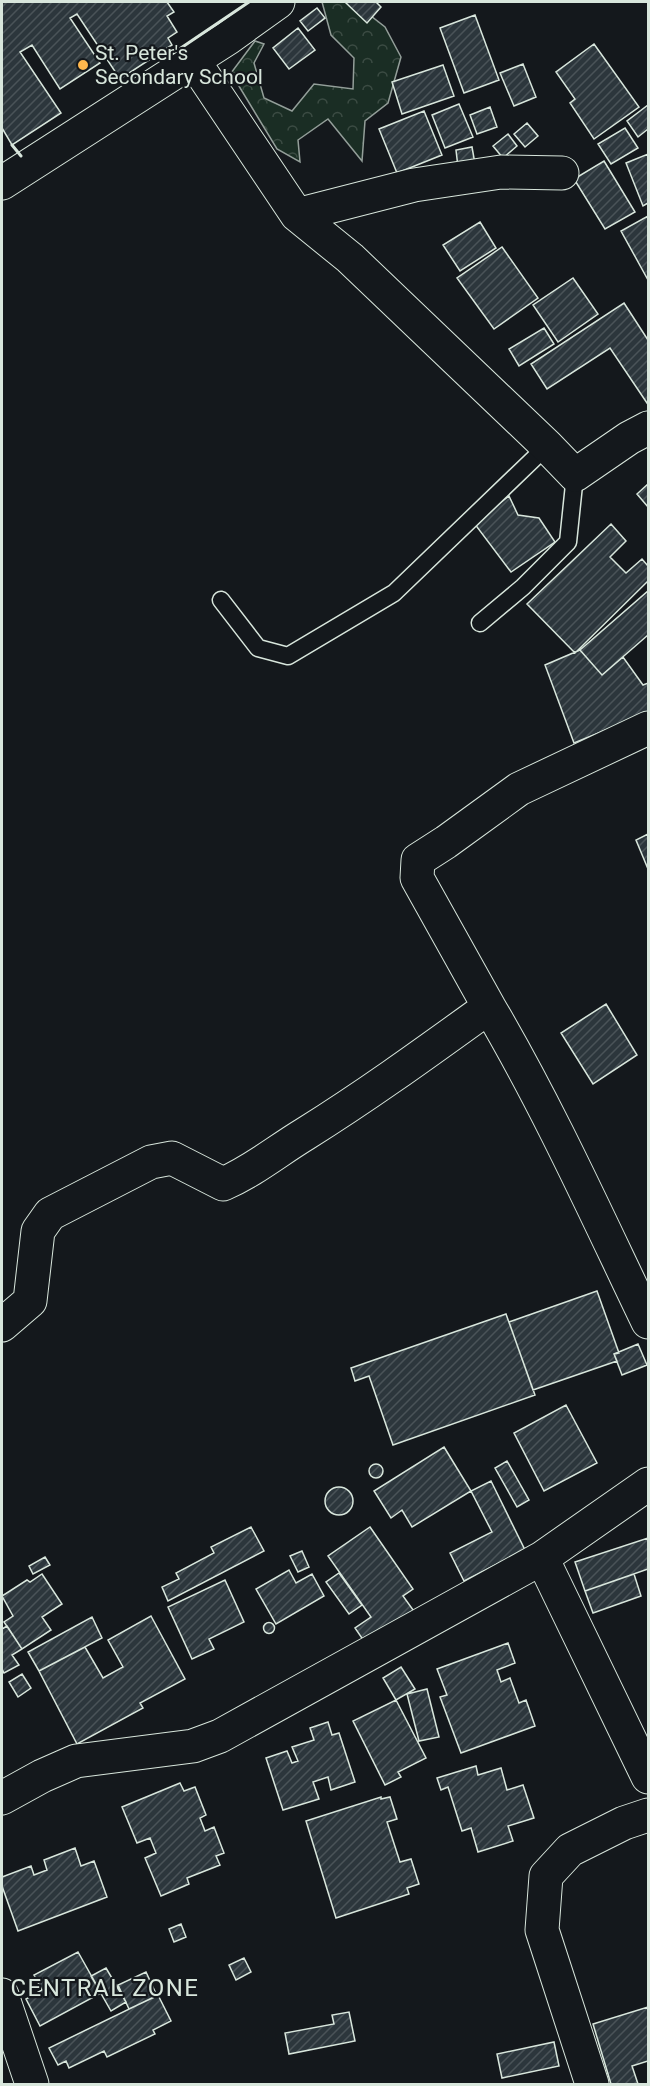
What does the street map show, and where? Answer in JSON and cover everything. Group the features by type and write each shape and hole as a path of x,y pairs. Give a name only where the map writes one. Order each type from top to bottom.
{"street":[{"path":"2,183 228,38 278,2"},
{"path":"193,60 297,215 350,258 548,446 575,475 629,438 648,428"},
{"path":"297,215 414,185 501,172 562,173"},
{"path":"648,728 519,789 418,860 417,878 535,1088 585,1187 648,1322"},
{"path":"2,1325 30,1301 38,1231 50,1214 151,1162 172,1158 223,1184 244,1175 364,1097 489,1007"},
{"path":"2,1798 76,1761 193,1746 220,1736 542,1558 648,1484"},
{"path":"542,1558 648,1777"},
{"path":"592,2085 542,1930 546,1876 570,1850 624,1823 648,1815"},
{"path":"2,1995 32,2085"}],"lane":[{"path":"221,600 258,648 288,656 394,593 548,446"},
{"path":"480,623 523,587 568,542 575,475"}],"green space":[{"path":"322,2 353,2 385,27 401,57 388,103 365,121 362,161 328,119 298,140 300,162 277,149 231,73 255,41 264,44 254,63 264,98 292,111 314,84 353,89 354,58 331,35"}],"building":[{"name":"St. Peter's Secondary School","path":"2,2 167,2 174,12 167,16 177,32 168,38 172,45 120,79 77,14 70,18 100,63 60,89 32,45 20,52 61,113 12,145 2,128"},
{"path":"345,2 376,2 381,7 367,23"},
{"path":"317,8 325,18 308,31 300,21"},
{"path":"475,15 499,80 464,93 440,28"},
{"path":"298,28 315,50 289,69 273,48"},
{"path":"594,44 639,107 594,139 570,103 575,99 556,72"},
{"path":"523,64 536,97 514,106 500,73"},
{"path":"443,65 454,96 402,114 392,82"},
{"path":"459,104 473,137 445,148 432,115"},
{"path":"648,105 648,129 638,137 627,121"},
{"path":"490,107 497,127 477,134 470,115"},
{"path":"424,111 442,155 397,173 379,129"},
{"path":"527,123 538,136 525,147 514,134"},
{"path":"625,128 638,148 611,164 598,144"},
{"path":"508,134 517,146 503,158 493,146"},
{"path":"472,147 475,164 458,167 456,150"},
{"path":"648,154 648,203 643,206 626,163"},
{"path":"604,161 635,212 605,229 574,179"},
{"path":"648,216 648,280 621,231"},
{"path":"480,222 496,248 460,271 443,245"},
{"path":"502,247 538,298 494,329 457,278"},
{"path":"573,278 598,314 558,342 533,305"},
{"path":"624,303 648,340 648,402 610,348 547,389 531,364"},
{"path":"544,328 554,344 519,366 509,349"},
{"path":"648,484 648,507 637,494"},
{"path":"509,496 518,515 539,518 555,542 511,572 474,523"},
{"path":"611,524 626,541 610,557 626,573 642,559 648,566 648,581 575,653 527,604"},
{"path":"648,591 648,635 602,675 580,650"},
{"path":"580,650 602,675 623,657 643,685 648,683 648,713 574,743 545,665"},
{"path":"648,834 648,869 636,840"},
{"path":"606,1004 637,1055 593,1084 561,1033"},
{"path":"597,1291 619,1353 614,1354 617,1361 533,1390 509,1322"},
{"path":"506,1314 535,1395 393,1445 369,1376 355,1381 351,1368"},
{"path":"638,1344 647,1365 622,1375 614,1354"},
{"path":"566,1405 597,1463 544,1491 514,1433"},
{"path":"444,1447 471,1491 412,1527 402,1510 391,1518 374,1491"},
{"path":"507,1461 529,1500 517,1507 495,1468"},
{"path":"373,1464 379,1464 383,1471 379,1478 373,1478 369,1474 369,1468"},
{"path":"491,1481 525,1550 464,1581 450,1553 492,1532 471,1491"},
{"path":"339,1487 349,1491 353,1501 349,1511 339,1515 329,1511 325,1501 329,1491"},
{"path":"251,1527 264,1551 168,1601 162,1587 179,1579 176,1573 214,1553 211,1547"},
{"path":"370,1527 413,1589 403,1596 416,1614 368,1647 355,1628 371,1617 328,1556"},
{"path":"648,1538 648,1569 585,1591 575,1562"},
{"path":"302,1551 309,1567 298,1572 290,1556"},
{"path":"45,1557 50,1565 33,1574 29,1566"},
{"path":"289,1570 296,1583 312,1574 324,1596 276,1624 256,1589"},
{"path":"339,1573 362,1605 349,1614 326,1582"},
{"path":"42,1574 62,1604 42,1617 51,1630 22,1649 4,1622 13,1616 2,1596 27,1580 30,1582"},
{"path":"634,1574 641,1596 593,1613 585,1591"},
{"path":"225,1580 244,1622 209,1639 214,1649 192,1659 168,1607"},
{"path":"151,1616 185,1679 140,1703 143,1708 77,1744 39,1671 85,1647 103,1678 123,1667 108,1640"},
{"path":"92,1617 102,1638 39,1671 28,1652"},
{"path":"269,1623 273,1624 273,1632 269,1633 265,1632 264,1628 265,1624"},
{"path":"7,1626 22,1649 12,1655 19,1665 4,1673 2,1669 2,1629"},
{"path":"508,1643 515,1663 497,1670 501,1682 510,1678 519,1703 526,1700 535,1726 461,1753 440,1697 447,1695 437,1669"},
{"path":"401,1667 415,1689 396,1700 383,1678"},
{"path":"22,1674 31,1688 18,1697 9,1682"},
{"path":"427,1689 439,1737 419,1741 407,1694"},
{"path":"396,1700 426,1758 398,1772 401,1777 385,1785 353,1721"},
{"path":"328,1722 332,1735 339,1733 355,1782 331,1790 328,1777 313,1782 319,1799 283,1810 266,1758 287,1751 292,1763 298,1761 292,1747 314,1740 310,1728"},
{"path":"476,1766 478,1775 501,1768 507,1790 523,1785 534,1818 508,1826 513,1841 478,1852 471,1828 462,1831 448,1787 441,1790 437,1778"},
{"path":"180,1783 184,1791 195,1787 206,1815 200,1818 205,1831 214,1827 224,1853 216,1856 220,1865 187,1878 189,1884 161,1896 145,1858 156,1853 150,1838 137,1843 122,1807"},
{"path":"381,1797 381,1799 390,1797 397,1819 387,1822 400,1862 411,1859 419,1884 407,1888 409,1894 336,1918 306,1821"},
{"path":"75,1848 81,1866 94,1861 107,1897 18,1931 2,1886 2,1877 31,1866 34,1875 47,1870 44,1860"},
{"path":"181,1924 186,1937 174,1942 169,1929"},
{"path":"78,1952 101,1993 40,2026 26,1999 42,1990 34,1975"},
{"path":"244,1958 251,1972 236,1980 229,1965"},
{"path":"106,1968 126,2002 111,2011 91,1976"},
{"path":"146,1972 157,1996 129,2009 118,1985"},
{"path":"158,1995 171,2021 153,2030 155,2034 107,2057 104,2051 69,2068 66,2061 58,2065 49,2048"},
{"path":"648,2007 648,2061 632,2066 638,2084 611,2084 593,2024"},
{"path":"349,2012 355,2041 289,2054 285,2033 334,2024 332,2015"},
{"path":"554,2042 559,2066 502,2078 497,2054"}],"wall":[{"path":"172,54 249,2"},
{"path":"12,145 21,156"}],"place":[{"name":"St. Peter's Secondary School","path":"83,65"}],"district":[{"name":"CENTRAL ZONE","path":"105,1988"}]}
